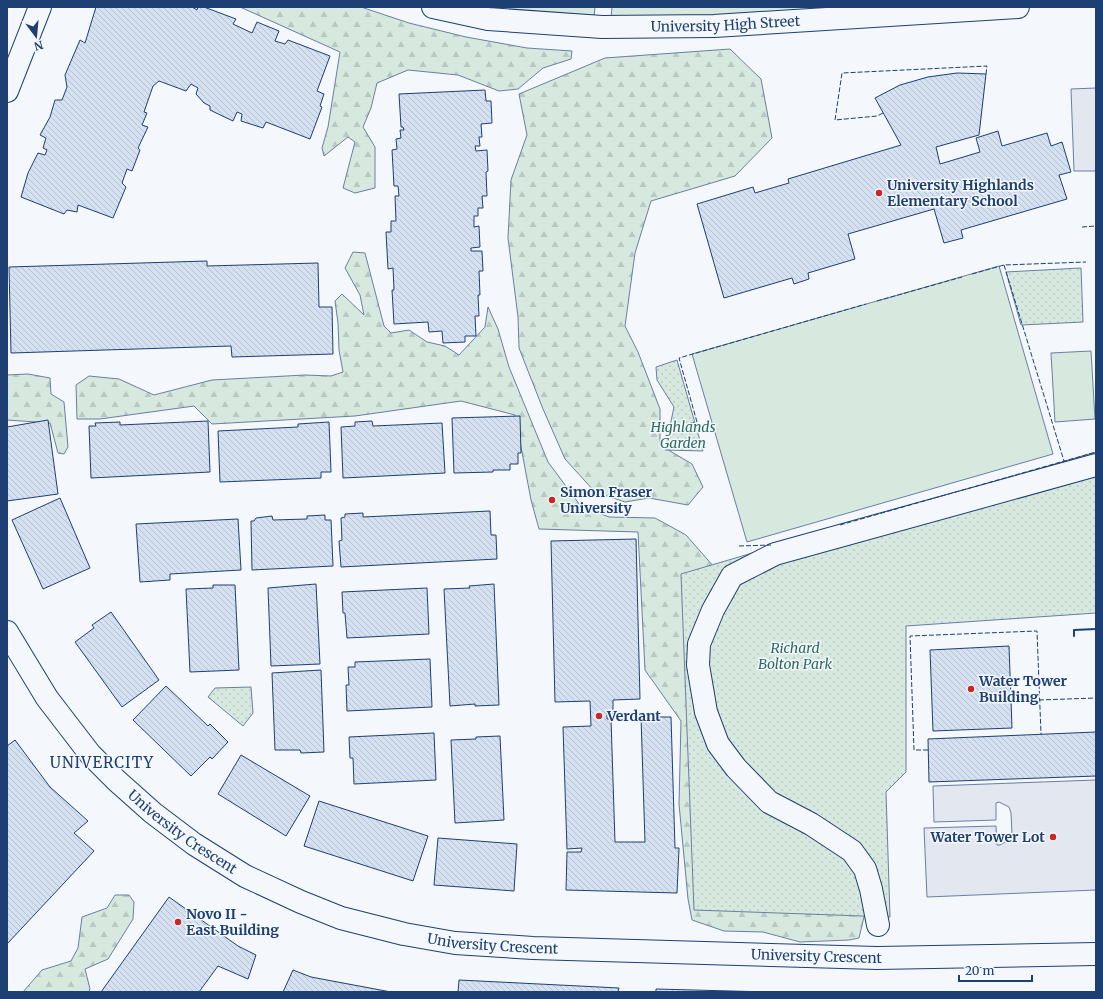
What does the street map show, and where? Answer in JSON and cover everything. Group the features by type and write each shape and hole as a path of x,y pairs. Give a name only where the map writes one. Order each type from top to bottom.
{"street":[{"path":"7,91 40,7"},
{"name":"University High Street","path":"433,7 488,19 602,27 714,26 1018,7"},
{"path":"878,925 871,889 865,869 852,851 811,824 769,802 736,768 718,744 706,712 698,665 699,644 713,610 732,576 775,554 1096,465"},
{"name":"University Crescent","path":"7,632 47,698 90,754 117,781 153,813 194,844 245,876 301,902 341,918 404,934 455,943 533,948 877,958 1096,954"}],"green space":[{"path":"240,7 361,7 409,23 466,37 527,48 572,51 571,59 543,68 518,89 499,91 458,75 408,70 377,83 371,108 363,127 375,147 375,188 355,193 343,188 355,142 348,137 324,156 322,148 328,127 340,52"},
{"path":"494,7 595,7 594,18 504,10"},
{"path":"612,7 886,7 722,15 611,18"},
{"path":"730,49 761,79 772,138 735,176 651,201 635,253 625,326 638,352 660,409 660,445 692,464 703,487 688,505 649,498 625,502 595,492 565,459 519,348 518,317 508,238 511,180 527,135 519,94 605,58"},
{"path":"353,252 365,253 384,326 391,333 409,330 427,342 445,346 459,355 485,327 488,307 498,329 509,367 548,462 580,505 609,517 655,518 686,535 722,576 867,904 859,938 849,940 800,942 763,932 724,931 692,920 688,899 679,804 681,721 645,670 638,532 539,529 531,500 515,415 461,401 355,416 212,424 194,406 100,419 77,419 76,385 89,376 119,379 154,395 212,380 305,375 331,376 343,372 339,350 338,323 335,301 342,294 364,315 360,295 345,268"},
{"path":"999,266 1053,454 747,542 692,354"},
{"path":"1081,268 1083,322 1021,325 1006,272"},
{"path":"1091,351 1095,419 1055,422 1051,353"},
{"name":"Highlands Garden","path":"677,360 703,451 665,450 674,407 657,380 656,367"},
{"path":"28,374 50,378 51,394 64,402 68,447 64,454 58,453 50,423 7,420 7,375"},
{"name":"Richard Bolton Park","path":"1096,452 1096,613 906,626 906,772 886,792 890,917 694,910 681,574"},
{"path":"251,687 253,713 243,726 208,697 215,688"},
{"path":"115,895 129,895 134,902 133,919 108,959 85,969 90,989 89,992 23,992 42,970 71,961 78,948 82,917 107,908"}],"shaded area":[{"path":"1096,88 1096,171 1074,171 1071,89"},
{"name":"Water Tower Lot","path":"1096,780 1096,890 927,897 924,828 996,826 997,845 1007,841 1012,834 1011,813 1009,807 999,802 996,803 996,820 934,822 933,786"}],"building":[{"path":"96,7 192,7 197,10 198,7 204,7 236,19 233,24 252,33 257,22 279,31 275,41 285,44 288,40 330,56 317,91 324,94 320,106 322,107 310,139 266,122 263,128 241,121 242,114 237,112 233,121 210,110 210,106 204,103 196,94 198,88 191,84 186,91 159,81 153,86 144,112 147,113 142,125 148,127 138,148 140,150 132,171 127,169 122,183 126,187 113,218 78,205 77,212 67,210 64,214 21,197 28,173 38,153 45,155 47,150 43,148 46,138 40,135 50,117 55,100 62,100 67,87 65,75 80,40 85,43"},
{"path":"957,73 986,74 979,135 936,147 940,164 980,152 976,138 998,131 1002,146 1047,133 1051,146 1062,142 1071,172 1059,175 1067,199 961,230 963,238 944,243 934,209 848,234 855,259 808,273 809,279 794,284 792,278 724,298 697,204 753,187 755,193 789,183 788,179 901,145 875,98 900,85 928,77"},
{"path":"485,90 486,101 491,101 492,123 481,124 482,137 479,137 480,146 475,146 476,151 487,150 487,196 482,196 483,208 478,208 478,216 474,216 474,227 479,226 480,247 471,248 471,251 482,251 483,271 479,271 479,316 475,316 476,336 465,336 465,342 443,343 442,331 429,332 428,322 394,324 392,290 394,290 393,268 388,269 386,232 391,232 391,221 396,221 395,196 399,196 398,186 394,186 392,150 397,149 396,139 401,138 400,130 404,130 403,127 401,127 399,94"},
{"path":"207,261 207,266 318,263 319,307 332,307 333,354 232,357 231,346 11,353 9,267"},
{"path":"520,416 521,453 518,453 518,464 510,464 510,470 454,473 452,418"},
{"path":"48,420 58,494 7,501 7,427"},
{"path":"208,421 210,472 91,478 89,426 96,426 95,423 120,422 120,425"},
{"path":"372,421 373,426 442,423 445,473 343,478 341,427 355,426 355,422"},
{"path":"329,422 331,472 321,472 321,478 220,482 218,431 298,427 298,424"},
{"path":"60,498 90,568 43,589 12,520"},
{"path":"490,511 491,535 496,535 497,559 341,567 339,541 342,540 341,518 345,517 345,514 363,513 363,517"},
{"path":"325,515 325,520 331,520 333,566 252,570 251,521 254,521 256,518 272,516 273,520 307,519 307,516"},
{"path":"238,519 241,570 170,574 170,580 140,582 136,524"},
{"name":"Verdant","path":"636,539 640,699 613,700 613,715 607,715 607,719 611,719 615,842 645,842 641,717 671,717 675,848 679,848 677,893 566,890 567,852 581,852 582,848 567,849 563,727 591,726 590,701 555,702 551,541"},
{"path":"316,584 320,664 271,666 268,588"},
{"path":"494,584 499,705 475,706 475,704 450,706 444,589 470,588 469,586"},
{"path":"213,585 235,585 239,670 190,672 186,589 213,588"},
{"path":"427,588 429,634 347,638 345,613 343,613 342,592"},
{"path":"111,612 159,680 122,707 75,642 94,628 92,625"},
{"name":"Water Tower Building","path":"1009,646 1012,728 933,731 930,650"},
{"path":"430,659 432,707 347,711 346,685 349,685 348,667 355,667 355,662"},
{"path":"321,670 324,752 301,753 300,750 275,750 272,673"},
{"path":"166,686 208,726 210,724 228,742 212,759 210,757 191,776 133,720"},
{"path":"1096,732 1096,776 929,782 928,739"},
{"path":"434,733 436,780 354,784 353,758 350,758 349,737"},
{"path":"500,736 504,820 455,823 451,740"},
{"path":"15,740 50,787 88,821 74,833 94,851 7,944 7,746"},
{"path":"241,755 310,796 286,836 218,794"},
{"path":"319,801 428,836 413,881 304,846"},
{"path":"438,838 517,844 514,891 434,885"},
{"name":"Novo II - East Building","path":"169,897 238,946 256,955 248,979 218,966 199,992 101,992"},
{"path":"293,970 311,977 391,992 283,992"},
{"path":"459,980 619,988 618,992 458,992"},
{"path":"656,989 768,992 656,992"}],"fence":[{"path":"883,113 877,116 835,120 842,73 987,66 986,74"},
{"path":"1082,227 1096,226"},
{"path":"972,274 1004,265 1086,262"},
{"path":"1004,265 1064,461"},
{"path":"877,301 962,277"},
{"path":"690,423 697,422 679,358 866,304"},
{"path":"840,525 1096,452"},
{"path":"739,546 771,545"},
{"path":"928,750 914,750 910,636 1037,631 1041,734"},
{"path":"1039,700 1096,698"}],"wall":[{"path":"1074,636 1074,630 1096,629"}],"place":[{"name":"University Highlands Elementary School","path":"879,193"},
{"name":"Simon Fraser University","path":"552,500"},
{"name":"Water Tower Building","path":"971,689"},
{"name":"Verdant","path":"599,716"},
{"name":"Water Tower Lot","path":"1053,837"},
{"name":"Novo II - East Building","path":"178,922"}],"district":[{"name":"UNIVERCITY","path":"102,763"}]}
